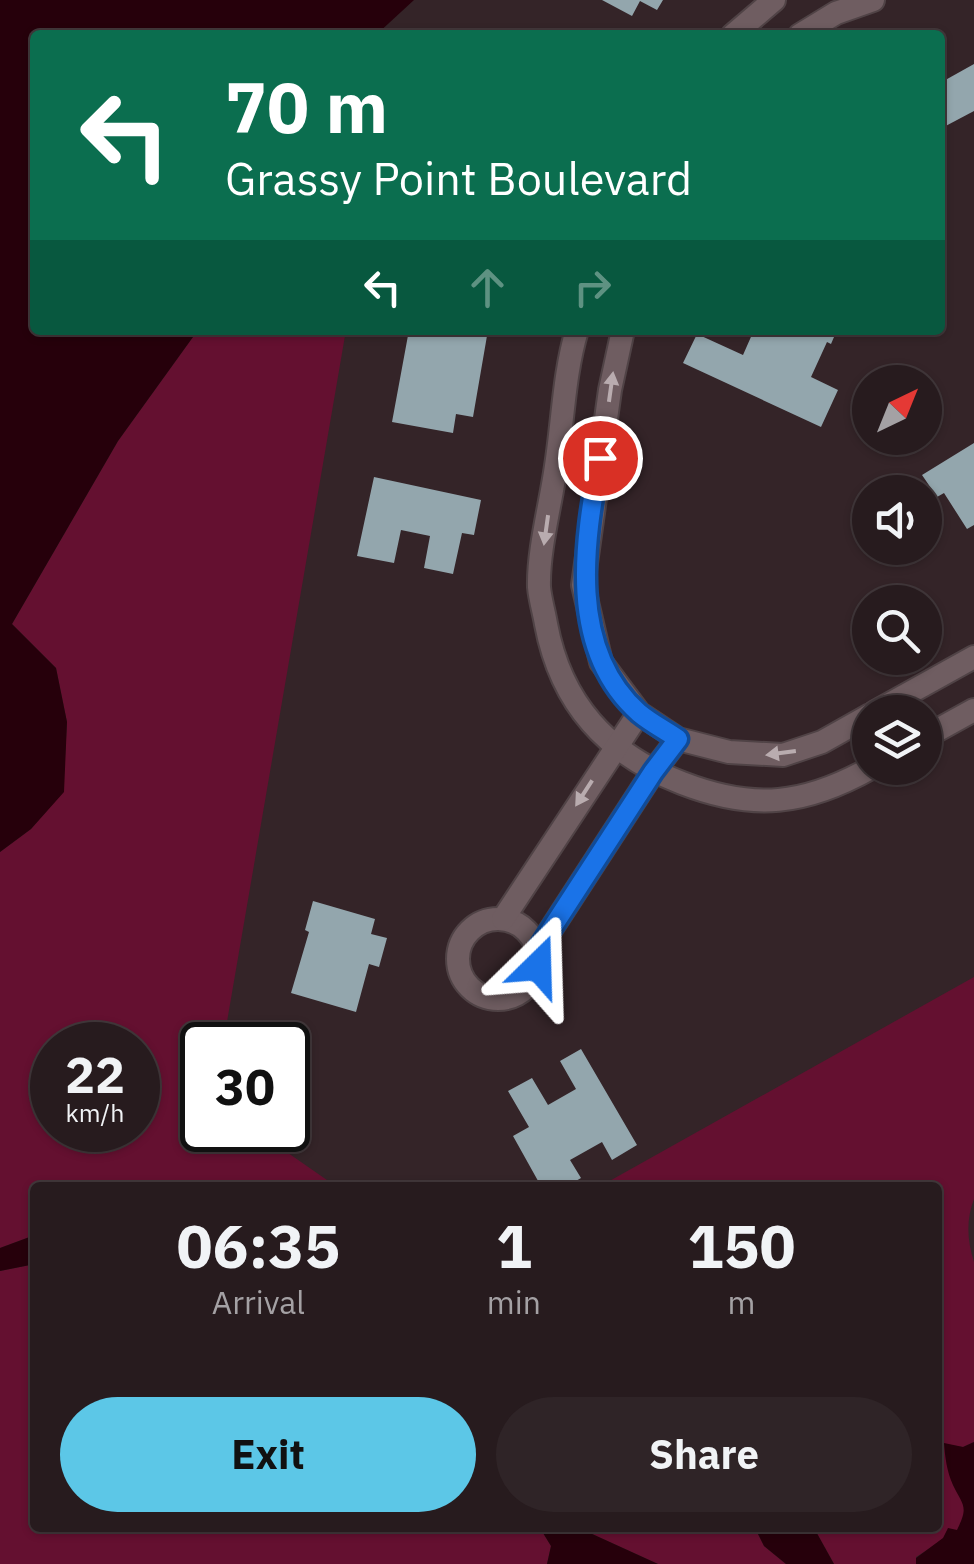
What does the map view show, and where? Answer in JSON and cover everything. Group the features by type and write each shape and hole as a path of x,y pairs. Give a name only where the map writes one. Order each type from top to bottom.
{"street":[{"path":"739,30 774,0"},
{"path":"809,30 873,0"},
{"path":"577,335 539,586 561,680 584,716 614,747 653,772 718,797 791,801 852,778"},
{"path":"622,335 610,390 583,585 601,662 639,712 678,739 729,752 784,755 822,742 852,725"},
{"path":"924,695 974,657"},
{"path":"942,724 974,710"},
{"path":"504,919 639,712"},
{"path":"537,951 678,739"},
{"path":"504,919 527,931 537,951 538,966 534,978 516,995 491,999 469,987 458,965 462,940 480,922 504,919"}],"shaded area":[{"path":"0,0 414,0 381,30 30,30 30,335 194,335 118,441 12,624 56,668 67,722 64,792 31,829 0,852"},
{"path":"194,335 345,335 227,1022 180,1022 180,1152 287,1152 330,1182 30,1182 30,1237 0,1248 0,852 31,829 63,792 67,722 56,668 12,624 118,441"},
{"path":"974,977 974,1199 968,1230 974,1262 974,1442 963,1447 945,1444 953,1485 964,1501 964,1517 957,1531 916,1557 916,1564 834,1564 816,1532 942,1532 942,1182 608,1182"},
{"path":"30,1237 30,1265 0,1271 0,1248"},
{"path":"30,1265 30,1532 542,1532 551,1546 547,1564 0,1564 0,1271"},
{"path":"974,1442 974,1564 916,1564 916,1558 943,1538 948,1528 957,1530 963,1516 944,1443 963,1447"},
{"path":"542,1532 588,1532 658,1564 547,1564 551,1546"},
{"path":"588,1532 757,1532 764,1546 786,1564 658,1564"},
{"path":"757,1532 816,1532 834,1564 786,1564 764,1546"}],"building":[{"path":"602,0 663,0 657,10 640,1 632,16"},
{"path":"974,64 974,111 945,126 945,80"},
{"path":"408,335 487,335 473,417 456,414 453,433 392,422"},
{"path":"697,335 743,355 752,335 835,335 831,344 827,342 811,377 838,390 821,427 683,363"},
{"path":"974,443 974,525 967,529 942,494 942,475 922,475"},
{"path":"374,477 481,500 474,535 462,533 453,574 424,568 430,536 401,530 394,563 357,556"},
{"path":"313,901 375,919 371,934 387,938 379,967 369,964 356,1012 291,993 309,932 305,930"},
{"path":"581,1049 637,1145 612,1160 602,1142 570,1160 581,1178 574,1182 539,1182 513,1136 529,1127 508,1091 532,1078 548,1105 576,1089 560,1061"}],"route":[{"path":"538,966 537,951 678,739 639,712 619,689 601,662 590,625 583,585 600,458"}]}
